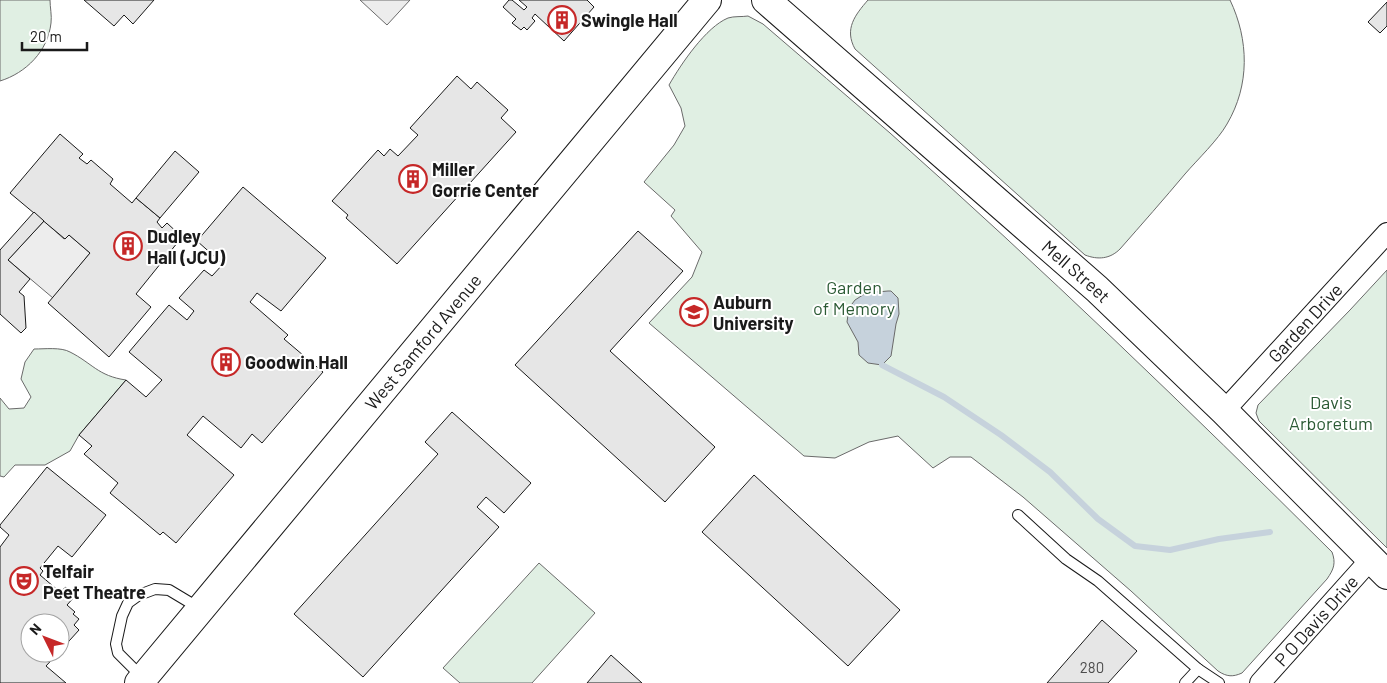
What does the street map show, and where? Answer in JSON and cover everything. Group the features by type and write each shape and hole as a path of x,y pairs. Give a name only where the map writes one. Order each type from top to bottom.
{"street":[{"name":"West Samford Avenue","path":"141,680 707,0"},
{"name":"Mell Street","path":"766,0 1097,289 1224,411 1379,567"},
{"name":"Garden Drive","path":"1224,411 1387,234"},
{"name":"P O Davis Drive","path":"1260,683 1379,567"}],"lane":[{"path":"1018,515 1066,559 1098,581 1198,669 1218,683"},
{"path":"141,680 118,652 116,644 122,616 128,603 139,595 155,589 169,590 200,608"},
{"path":"1185,683 1198,669"}],"green space":[{"path":"0,0 50,0 51,23 45,43 34,60 19,72 0,81"},
{"path":"868,0 1230,0 1241,31 1243,47 1243,78 1240,94 1227,124 1208,149 1120,249 1108,257 1090,257 1085,255 855,49 851,35 852,23"},
{"name":"Garden of Memory","path":"748,16 763,24 890,133 1003,235 1169,392 1332,552 1334,566 1327,579 1242,673 1230,676 1218,671 1131,591 1023,497 971,457 950,457 933,468 898,436 869,442 835,458 804,456 649,323 692,277 702,252 671,216 675,210 644,182 674,145 685,126 681,108 669,85 687,57 711,29 728,18"},
{"name":"Davis Arboretum","path":"1387,270 1387,548 1259,421 1256,413 1258,405"},
{"path":"34,349 66,350 102,372 126,380 79,435 70,451 45,465 15,465 4,477 0,476 0,398 9,409 24,408 31,397 21,379 25,362"},
{"path":"539,563 595,613 532,683 460,683 443,668"}],"shaded area":[{"path":"360,0 410,0 387,25"},
{"path":"44,221 64,239 69,235 90,253 53,298 8,260"},
{"path":"891,291 898,298 899,314 891,356 882,365 868,363 859,355 858,342 847,322 849,308 855,300 866,293"}],"building":[{"path":"84,0 154,0 133,24 124,15 114,26"},
{"name":"Swingle Hall","path":"509,0 512,0 524,10 527,7 519,0 587,0 594,7 564,41 535,14 532,18 535,21 527,30 524,27 521,30 512,23 516,19 503,7"},
{"path":"1387,2 1387,26 1380,33 1368,22"},
{"name":"Miller Gorrie Center","path":"457,76 471,89 477,82 508,110 501,118 516,132 397,264 346,218 348,215 332,201 378,150 384,156 390,149 398,156 418,135 410,128"},
{"name":"Dudley Hall (JCU)","path":"60,134 83,154 79,158 87,164 91,160 113,179 110,184 132,203 136,198 160,218 157,222 162,228 167,223 182,237 136,294 151,307 109,357 48,303 90,253 69,235 65,239 10,193"},
{"path":"175,151 199,172 160,218 136,198"},
{"name":"Goodwin Hall","path":"243,187 326,258 281,311 257,293 250,302 288,335 284,339 323,372 262,443 252,434 241,448 203,416 187,435 234,475 176,543 163,532 160,535 110,493 118,483 84,454 92,446 79,435 126,380 146,397 162,380 129,352 169,305 187,320 194,311 179,298 204,270 212,276 223,264 197,241"},
{"path":"34,212 44,221 8,260 30,279 19,292 24,296 26,328 21,333 0,314 0,250"},
{"path":"638,231 683,271 610,351 715,447 665,502 515,365"},
{"path":"452,412 531,483 504,513 486,497 477,507 499,527 363,677 294,614 438,454 425,442"},
{"name":"Telfair Peet Theatre","path":"47,467 106,515 72,557 58,546 40,568 43,571 40,575 60,592 66,587 75,596 67,605 75,612 73,614 79,619 74,625 79,630 70,640 70,613 20,613 20,663 49,663 46,666 66,683 0,683 0,547 9,535 0,525"},
{"path":"754,475 900,610 848,666 702,532"},
{"path":"1102,620 1137,651 1108,683 1047,683"},
{"path":"611,655 642,683 587,683"}],"waterway":[{"path":"882,365 944,397 1001,435 1050,472 1098,519 1135,546 1170,550 1219,539 1270,532"}],"place":[{"name":"Swingle Hall","path":"562,20"},
{"name":"Miller Gorrie Center","path":"413,179"},
{"name":"Dudley Hall (JCU)","path":"128,246"},
{"name":"Auburn University","path":"694,312"},
{"name":"Goodwin Hall","path":"226,362"},
{"name":"Telfair Peet Theatre","path":"24,581"}]}
